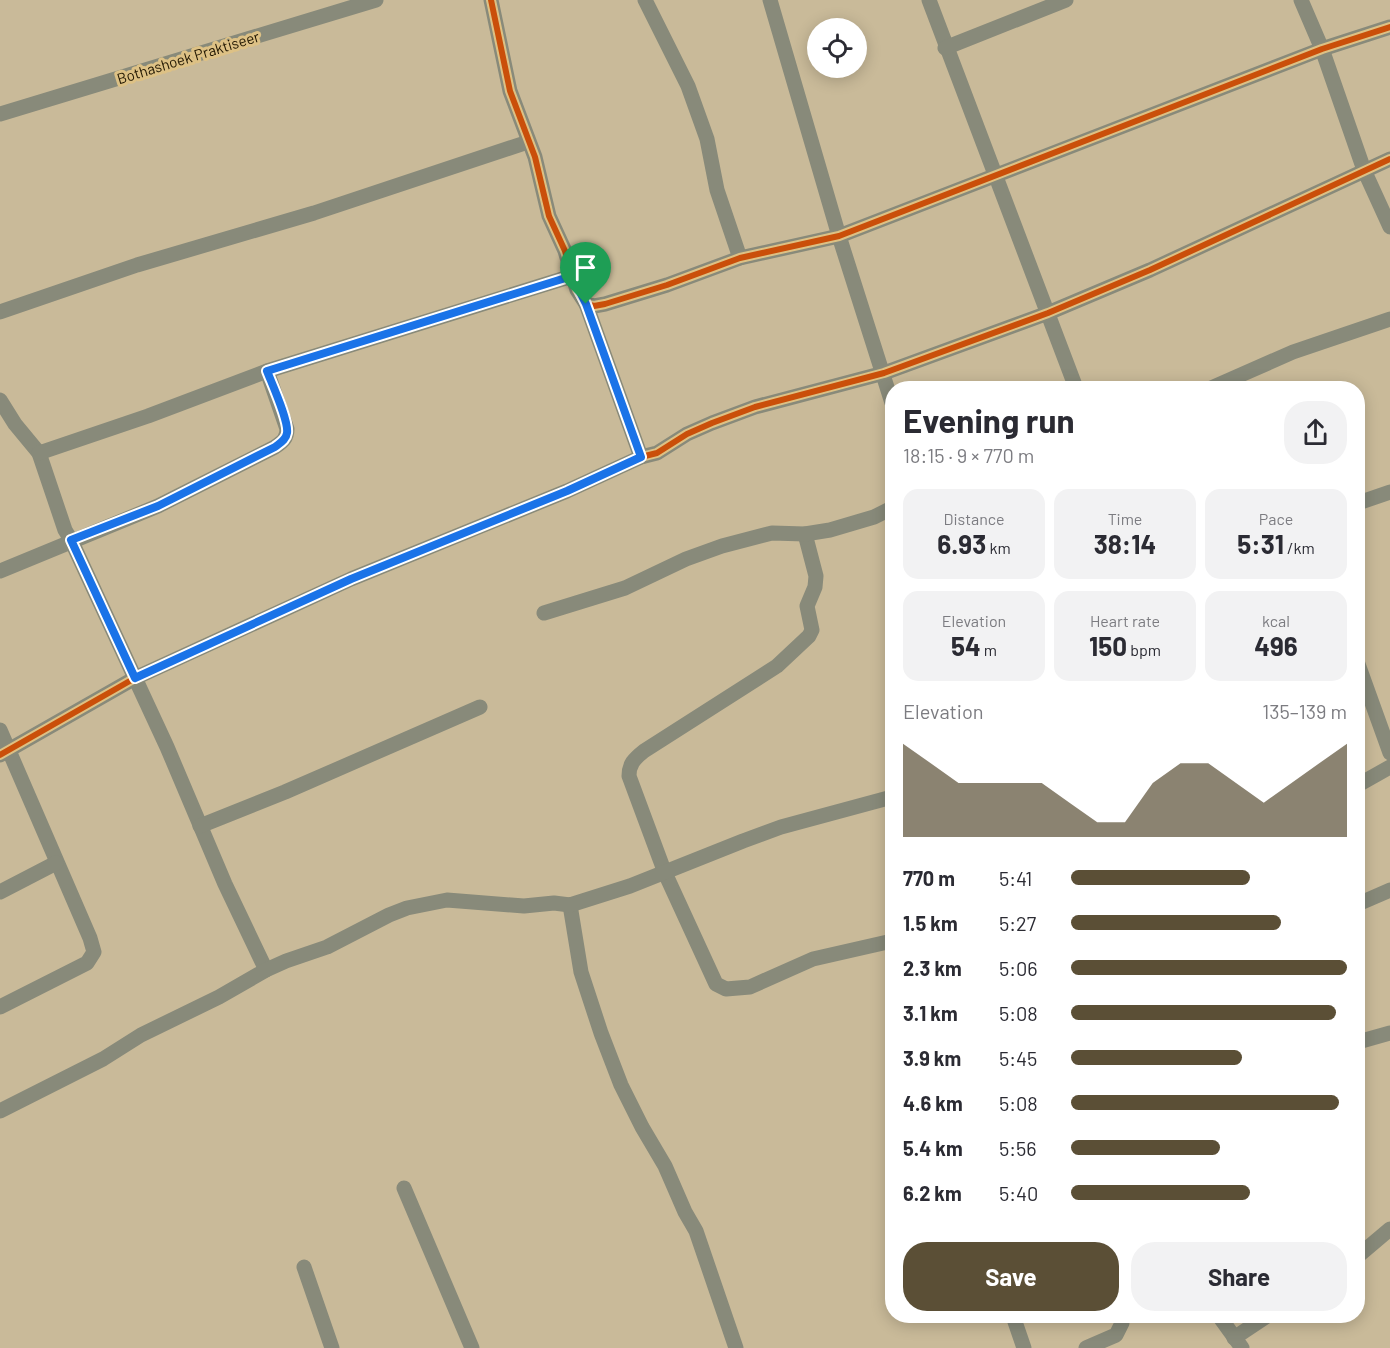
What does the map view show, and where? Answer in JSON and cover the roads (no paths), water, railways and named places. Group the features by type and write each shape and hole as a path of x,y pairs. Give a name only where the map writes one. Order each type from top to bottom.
{"street":[{"name":"Bothashoek Praktiseer","path":"1,110 376,0"},
{"path":"491,0 510,91 535,157 549,216 565,251 572,276 586,304 641,457"},
{"path":"645,0 688,86 707,139 720,198 740,258"},
{"path":"770,0 839,236 886,381"},
{"path":"929,0 945,48 996,174 1073,381"},
{"path":"945,48 1066,0"},
{"path":"1301,0 1322,49 1364,170 1390,227"},
{"path":"586,304 594,306 637,296 740,258 839,236 1322,49 1390,27"},
{"path":"0,312 137,265 314,213 528,142"},
{"path":"4,753 135,678 351,579 667,448 687,434 712,423 755,407 884,373 1048,313 1171,260 1390,159"},
{"path":"39,453 148,416 267,371 572,276"},
{"path":"1227,381 1293,352 1390,319"},
{"path":"0,571 158,506 247,462 283,441 287,435 286,424 267,371"},
{"path":"0,400 15,424 39,453 65,530 135,678 266,970"},
{"path":"1365,501 1390,492"},
{"path":"544,613 625,588 686,559 722,546 772,533 805,534 830,530 851,525 885,511"},
{"path":"805,534 816,576 815,587 807,606 812,630 809,636 777,666 644,751 634,759 629,768 629,776 665,873 716,984 726,989 750,987 813,959 885,942"},
{"path":"1365,683 1390,753"},
{"path":"200,826 285,792 480,707"},
{"path":"0,730 4,753 90,938 94,952 87,963 0,1007"},
{"path":"1365,782 1390,767"},
{"path":"0,1111 103,1059 141,1035 286,960 321,949 407,908 447,900 524,906 570,904 630,886 781,828 885,799"},
{"path":"0,892 56,863"},
{"path":"1365,901 1390,890"},
{"path":"570,904 580,972 601,1033 621,1085 665,1166 684,1212 696,1231 736,1348"},
{"path":"1365,1040 1390,1033"},
{"path":"404,1188 472,1348"},
{"path":"1365,1250 1390,1229"},
{"path":"304,1267 332,1348"},
{"path":"1015,1323 1024,1348"},
{"path":"1086,1348 1116,1335 1122,1323"},
{"path":"1224,1323 1238,1343 1259,1323"}]}
